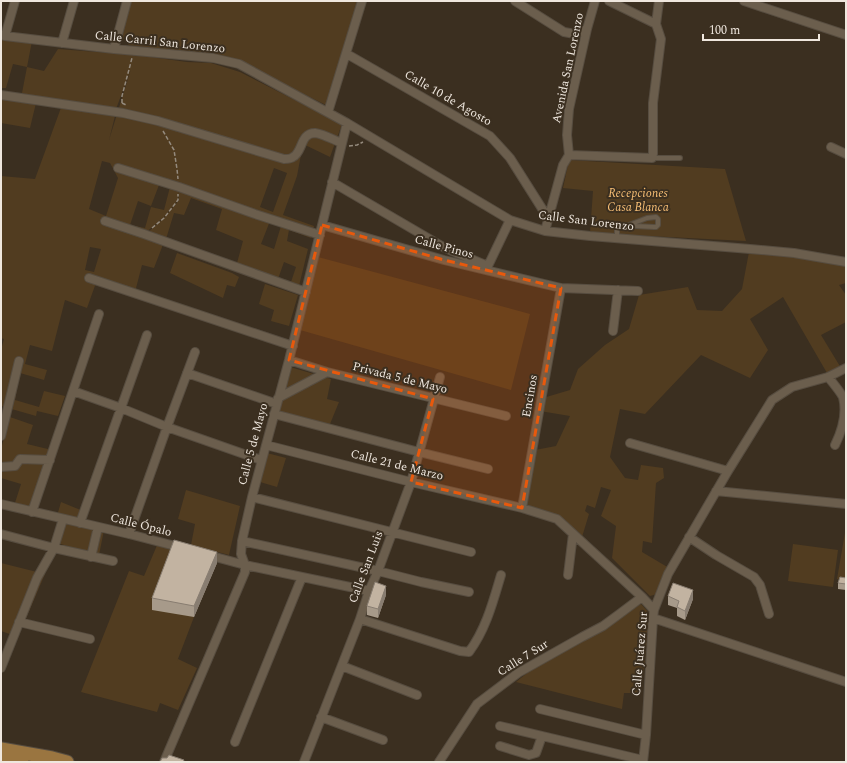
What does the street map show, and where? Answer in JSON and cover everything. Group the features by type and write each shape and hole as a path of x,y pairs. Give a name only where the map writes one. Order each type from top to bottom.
{"main road":[{"path":"1,749 67,762"},
{"path":"1,759 22,762"}],"street":[{"path":"3,36 15,1"},
{"path":"62,43 74,1"},
{"path":"114,49 127,1"},
{"path":"328,112 362,1"},
{"path":"515,1 564,32 575,34 587,29"},
{"name":"Avenida San Lorenzo","path":"569,155 567,136 569,109 594,1"},
{"path":"609,1 656,24"},
{"path":"545,231 563,165 569,155 652,158 653,103 661,39 656,24 659,1"},
{"path":"744,1 846,35"},
{"name":"Calle Carril San Lorenzo","path":"3,36 114,49 213,58 239,64 328,112"},
{"name":"Calle 10 de Agosto","path":"347,54 490,136 510,158 548,218"},
{"path":"1,95 123,113 158,121 284,159 292,158 298,153 301,143 308,135 312,133 317,133 342,143"},
{"name":"Calle San Lorenzo","path":"328,112 510,220 545,231 758,249 794,253 846,262"},
{"name":"Calle 5 de Mayo","path":"164,762 245,572 245,565 241,554 242,541 261,460 293,346 347,123"},
{"path":"831,147 846,154"},
{"path":"118,168 320,234"},
{"path":"332,182 445,248 487,268 510,220"},
{"path":"106,221 306,292"},
{"name":"Calle Pinos","path":"322,225 444,260 487,268 562,288 638,291"},
{"path":"89,278 293,346"},
{"name":"Encinos","path":"522,508 562,288"},
{"path":"614,331 618,290"},
{"path":"32,512 99,314"},
{"path":"80,523 147,335"},
{"path":"130,534 195,352"},
{"name":"Privada 5 de Mayo","path":"289,360 327,372 506,416"},
{"path":"1,436 19,361"},
{"name":"Calle Juárez Sur","path":"643,761 654,614 668,574 716,491 772,400 792,387 828,377 846,368"},
{"path":"187,373 278,401 327,372"},
{"name":"Calle San Luis","path":"304,762 360,619 369,591 378,572 411,482 440,377"},
{"path":"828,377 846,404 842,430 835,445"},
{"path":"73,391 121,408 167,427 261,460"},
{"path":"274,414 488,469"},
{"name":"Calle 21 de Marzo","path":"266,444 411,482 522,508 557,520 642,597 654,614"},
{"path":"630,444 728,471"},
{"path":"1,467 15,466 20,459 50,460"},
{"path":"716,491 846,504"},
{"path":"252,497 471,552"},
{"name":"Calle Ópalo","path":"1,504 130,534 245,565 369,591"},
{"path":"1,668 37,578 54,548 63,519"},
{"path":"91,557 98,527"},
{"path":"1,534 91,557 113,561"},
{"path":"568,575 573,534"},
{"path":"689,537 716,555 754,576 760,585 769,614"},
{"path":"242,541 469,592"},
{"path":"235,742 302,576"},
{"path":"360,619 460,651 468,652 473,646 487,620 501,576"},
{"name":"Calle 7 Sur","path":"439,762 477,704 518,673 603,626 642,597"},
{"path":"654,614 846,682"},
{"path":"19,622 90,639"},
{"path":"342,666 417,695"},
{"path":"540,709 646,735"},
{"path":"321,717 383,740"},
{"path":"500,726 643,761"},
{"path":"500,746 529,755 536,753 542,736"}],"lane":[{"path":"652,158 680,158"},
{"path":"598,224 656,227 658,225 658,219 656,217 647,218 629,225"},
{"path":"617,224 617,238"}],"path":[{"path":"123,113 122,96 134,51"},
{"path":"342,143 350,146 362,143 371,138"}],"highlighted area":[{"path":"322,225 444,260 561,288 522,508 411,482 433,399 289,360"}],"green space":[{"path":"128,1 359,1 347,53 326,105 269,77 214,56 129,45 118,33"},
{"path":"1,34 32,41 27,67 13,64 6,88 1,88"},
{"path":"58,49 136,55 187,62 211,63 240,72 342,124 330,157 303,144 297,176 283,215 314,226 311,238 289,230 287,241 308,249 299,286 291,282 296,267 284,262 278,279 237,263 243,241 216,230 222,209 191,198 184,215 174,213 166,239 147,233 164,218 179,200 178,191 178,200 163,218 144,234 164,242 154,268 142,265 135,292 97,280 87,308 65,300 52,351 30,345 25,364 47,370 44,380 20,373 15,400 39,407 44,391 65,396 58,416 37,411 36,416 1,406 1,350 4,339 1,338 1,176 35,179 62,105 116,112 109,140 131,69 116,109 63,103 22,93 27,67 44,71","holes":["102,161 110,163 118,178 106,216 89,209","274,168 287,173 273,212 260,207","159,185 170,187 164,210 151,207 145,228 130,225 138,201 151,206","270,221 281,226 274,249 261,244","90,247 101,249 94,272 85,270"]},
{"path":"1,98 36,103 30,128 1,123"},
{"name":"Recepciones Casa Blanca","path":"569,160 725,169 746,241 590,233 593,191 563,188"},
{"path":"749,252 792,256 846,265 846,283 839,285 846,295 846,322 821,335 841,368 827,373 783,297 750,319 768,350 750,378 701,355 645,414 620,409 610,457 625,478 638,480 641,465 663,468 664,478 656,483 652,543 643,541 642,552 669,568 657,594 650,596 612,558 616,526 601,516 611,490 601,487 595,508 587,505 585,511 589,514 582,537 524,505 535,450 556,446 570,416 540,411 543,398 570,390 578,369 605,345 629,329 639,295 688,287 697,310 722,311 742,289"},
{"path":"177,253 232,273 239,277 235,287 227,285 223,298 170,273"},
{"path":"318,257 530,314 511,390 300,330"},
{"path":"265,284 298,295 289,326 271,321 274,310 259,304"},
{"path":"290,367 331,379 327,399 339,402 330,424 278,412"},
{"path":"10,417 33,425 27,444 52,450 32,510 14,506 21,484 1,478 1,449"},
{"path":"267,453 286,458 277,487 260,482"},
{"path":"186,490 240,506 229,555 191,545 195,524 178,519"},
{"path":"61,502 83,511 79,522 57,516"},
{"path":"64,520 104,530 99,555 57,543"},
{"path":"846,527 846,580 837,579"},
{"path":"158,543 176,547 194,617 176,664 178,659 197,668 178,710 160,703 157,712 81,692 129,571 144,576"},
{"path":"793,544 838,550 833,587 788,581"},
{"path":"1,563 45,574 18,637 1,631"},
{"path":"641,604 650,614 650,619 641,693 624,693 622,709 516,682 532,669 585,640"}],"building":[{"path":"174,540 217,552 194,606 152,598"},
{"path":"840,577 846,578 846,584 838,583"},
{"path":"375,582 386,586 378,609 367,606"},
{"path":"673,583 693,590 685,611 677,607 679,601 668,596"},
{"path":"169,755 184,760 183,762 160,762 162,758 167,758"}]}
